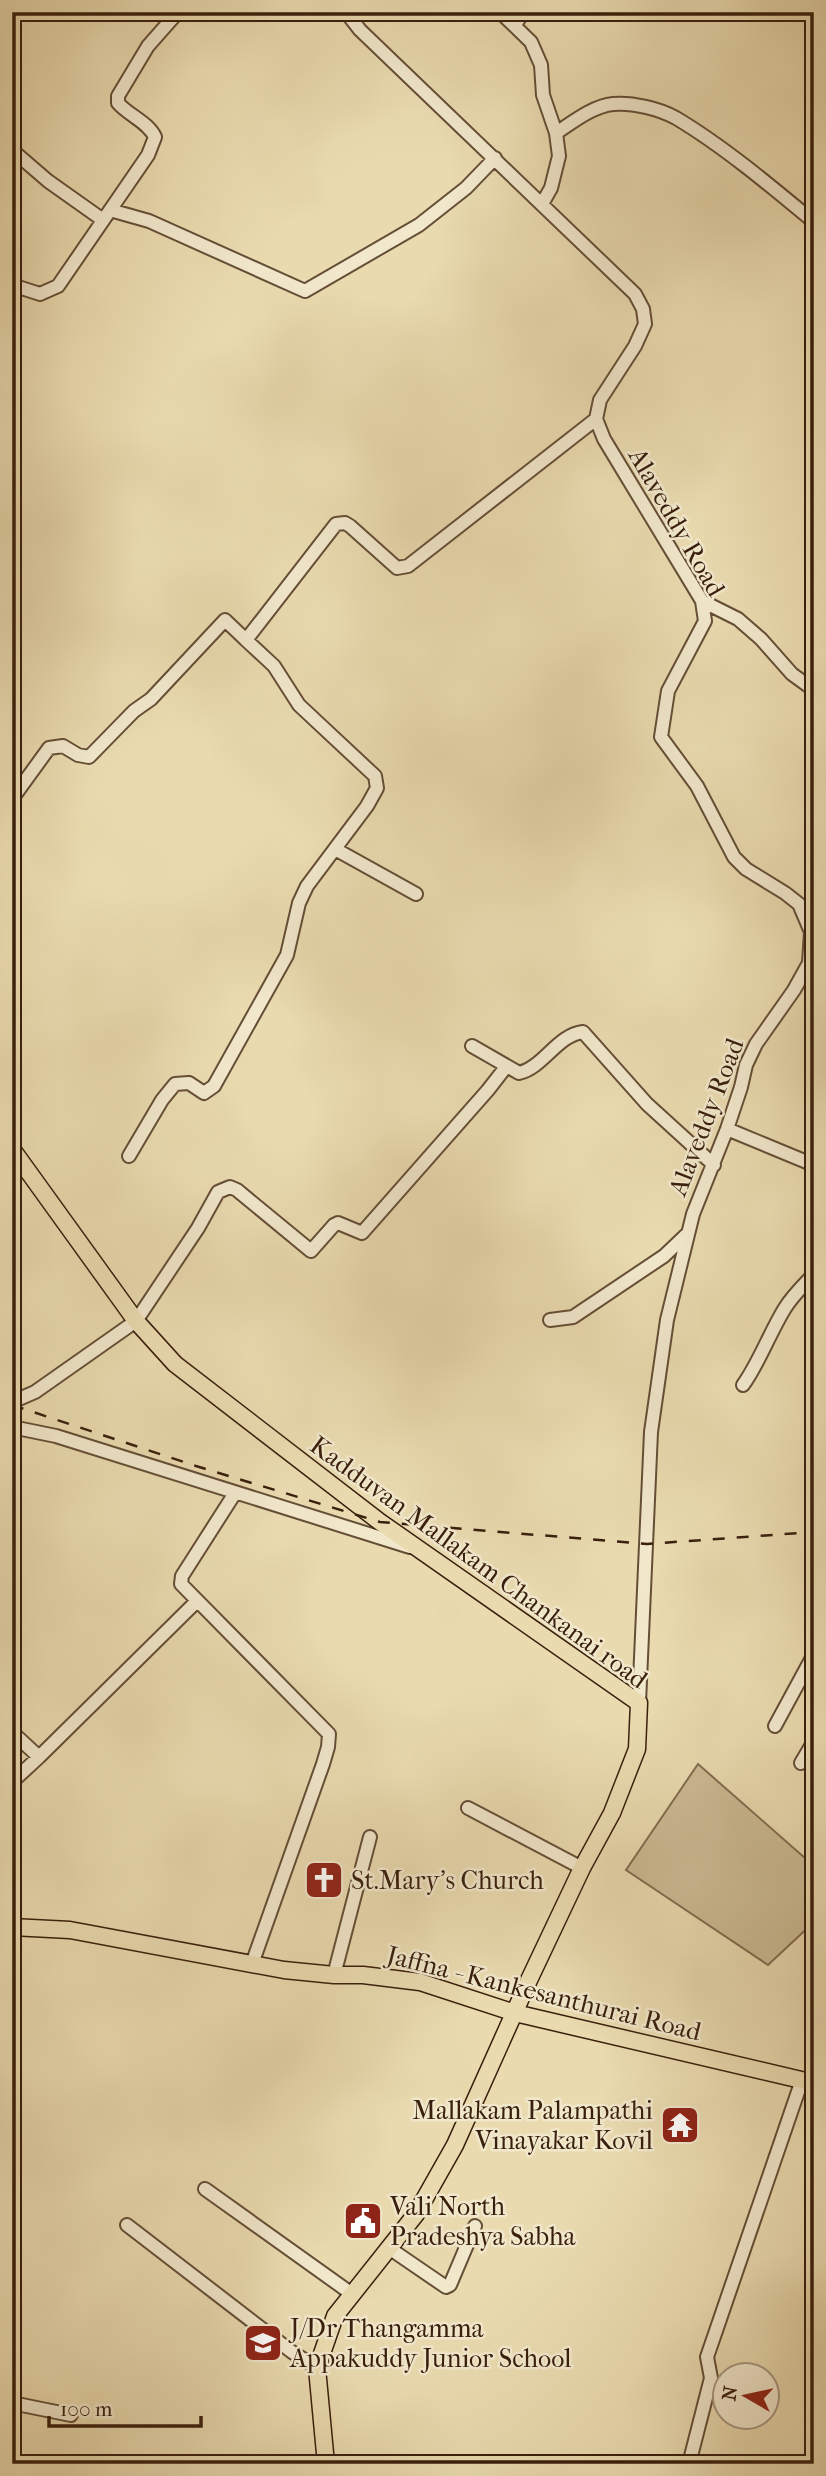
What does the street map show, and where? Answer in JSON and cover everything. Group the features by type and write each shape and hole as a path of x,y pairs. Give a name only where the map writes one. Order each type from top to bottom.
{"main road":[{"name":"Kadduvan Mallakam Chankanai road","path":"12,1149 136,1321 174,1364 380,1522 639,1703 638,1749 612,1813 582,1868 455,2145 416,2214 335,2316 317,2368 326,2464"},
{"name":"Jaffna - Kankesanthurai Road","path":"12,1927 70,1930 251,1964 334,1975 363,1975 421,1982 515,2013 808,2082"}],"street":[{"path":"12,285 40,294 58,286 148,155 155,137 152,131 122,108 118,103 118,96 148,46 178,12"},
{"path":"246,640 336,524 345,523 350,526 397,568 408,566 596,419 600,400 635,346 645,324 643,309 635,294 359,30 346,12"},
{"path":"500,12 531,42 541,65 543,95 556,133 559,156 551,188 542,204"},
{"path":"515,25 523,12"},
{"path":"556,133 593,110 614,104 646,108 674,117 769,184 814,222"},
{"path":"12,150 48,181 107,215 149,221 305,291 419,225 466,188 495,158"},
{"name":"Alaveddy Road","path":"596,419 604,439 702,601 705,621 668,691 661,737 697,786 734,857 746,869 799,904 811,932 811,962 756,1044 746,1065 727,1129 687,1234 667,1320 651,1432 639,1703"},
{"path":"702,601 738,619 810,683"},
{"path":"12,799 49,748 63,746 78,755 89,757 134,711 151,699 225,620 274,666 299,705 375,776 377,788 367,806 307,886 299,903 286,955 214,1086 204,1093 189,1083 175,1084 162,1100 130,1156"},
{"path":"335,849 416,894"},
{"path":"472,1046 519,1073 528,1071 566,1038 583,1032 647,1104 714,1165"},
{"path":"12,1402 35,1392 136,1321 198,1228 218,1192 230,1187 237,1190 311,1251 338,1223 356,1233 362,1233 506,1067"},
{"path":"727,1129 814,1165"},
{"path":"550,1320 573,1317 664,1256 687,1234"},
{"path":"743,1385 752,1373 759,1354 786,1305 814,1274"},
{"path":"12,1427 55,1436 424,1552"},
{"path":"235,1493 182,1576 181,1584 329,1734 323,1764 251,1964"},
{"path":"12,1783 197,1601"},
{"path":"775,1726 814,1654"},
{"path":"12,1732 38,1757"},
{"path":"801,1763 814,1741"},
{"path":"468,1808 582,1868"},
{"path":"334,1975 370,1838"},
{"path":"689,2464 711,2378 707,2357 808,2082"},
{"path":"205,2189 352,2294"},
{"path":"127,2225 292,2352 317,2368"},
{"path":"389,2248 446,2287 450,2285 475,2226"},
{"path":"12,2403 71,2415"}],"shaded area":[{"path":"698,1764 814,1866 814,1922 768,1965 626,1870"}],"railway":[{"path":"12,1405 196,1466 380,1522 647,1544 814,1532"}],"place":[{"name":"St.Mary's Church","path":"324,1880"},
{"name":"Mallakam Palampathi Vinayakar Kovil","path":"680,2125"},
{"name":"Vali North Pradeshya Sabha","path":"363,2221"},
{"name":"J/Dr Thangamma Appakuddy Junior School","path":"263,2343"}]}
